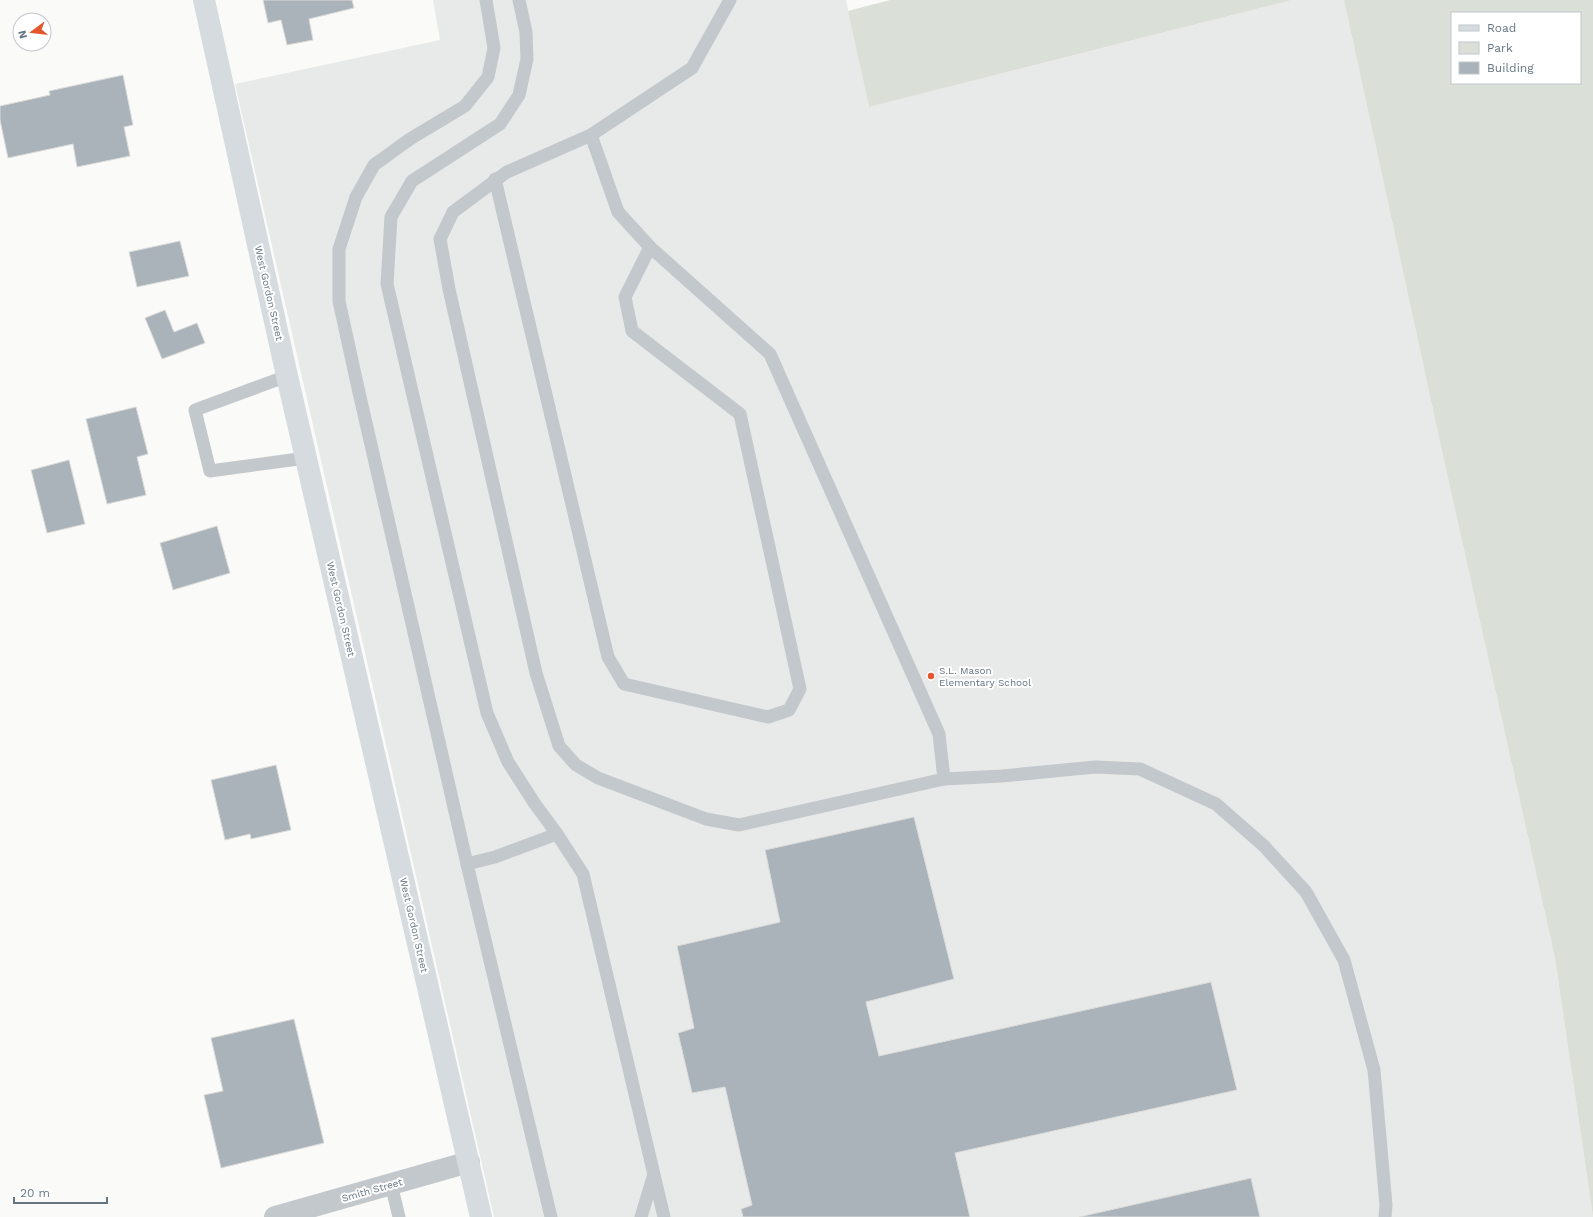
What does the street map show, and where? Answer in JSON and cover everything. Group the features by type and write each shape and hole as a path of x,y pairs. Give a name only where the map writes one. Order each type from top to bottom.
{"street":[{"name":"West Gordon Street","path":"204,0 306,458 481,1217"},
{"name":"Smith Street","path":"275,1217 469,1162"}],"lane":[{"path":"486,0 494,48 488,76 465,106 410,139 374,165 356,197 339,249 339,302 359,396 467,864 551,1217"},
{"path":"519,0 526,32 527,59 519,95 500,124 412,182 391,217 387,284 487,714 508,762 583,874 664,1217"},
{"path":"730,0 692,68 591,135 507,172 495,179 452,212 440,238 449,289 536,673 559,746 576,765 598,778 706,819 739,826 944,779 1002,776 1095,767 1140,769 1216,804 1264,846 1306,892 1344,960 1374,1070 1386,1205 1385,1217"},
{"path":"591,135 618,212 650,247 770,354 939,734 944,779"},
{"path":"495,179 608,657 624,684 768,717 789,710 800,689 740,414 632,331 625,297 650,247"},
{"path":"288,376 195,410 210,470 306,458"},
{"path":"467,864 495,857 557,834"},
{"path":"641,1217 654,1176"},
{"path":"391,1184 400,1217"}],"shaded area":[{"name":"S.L. Mason Elementary School","path":"433,0 846,0 869,107 1292,0 1344,0 1440,442 1555,958 1593,1217 494,1217 235,84 440,40"}],"green space":[{"path":"890,0 1292,0 869,107 848,11"},
{"path":"1344,0 1593,0 1593,1217 1555,958 1440,442"}],"building":[{"path":"263,0 352,0 354,8 309,19 313,40 287,45 281,20 268,23"},
{"path":"123,75 133,125 124,127 130,156 77,167 73,144 8,158 0,120 0,106 50,95 49,91"},
{"path":"180,241 189,276 137,287 129,252"},
{"path":"165,310 174,332 197,323 205,343 162,359 145,318"},
{"path":"136,407 148,454 137,457 146,495 107,504 86,419"},
{"path":"69,460 85,524 47,533 31,470"},
{"path":"217,526 230,573 173,590 160,543"},
{"path":"276,765 291,830 251,839 250,834 225,840 211,780"},
{"path":"914,817 954,979 866,1002 879,1056 1211,982 1237,1090 955,1153 970,1217 743,1217 741,1209 752,1205 725,1087 692,1093 678,1033 694,1028 677,946 780,922 765,850"},
{"path":"294,1019 324,1143 221,1168 204,1095 223,1091 211,1038"},
{"path":"1251,1178 1260,1217 1079,1217"}],"place":[{"name":"S.L. Mason Elementary School","path":"931,676"}]}
